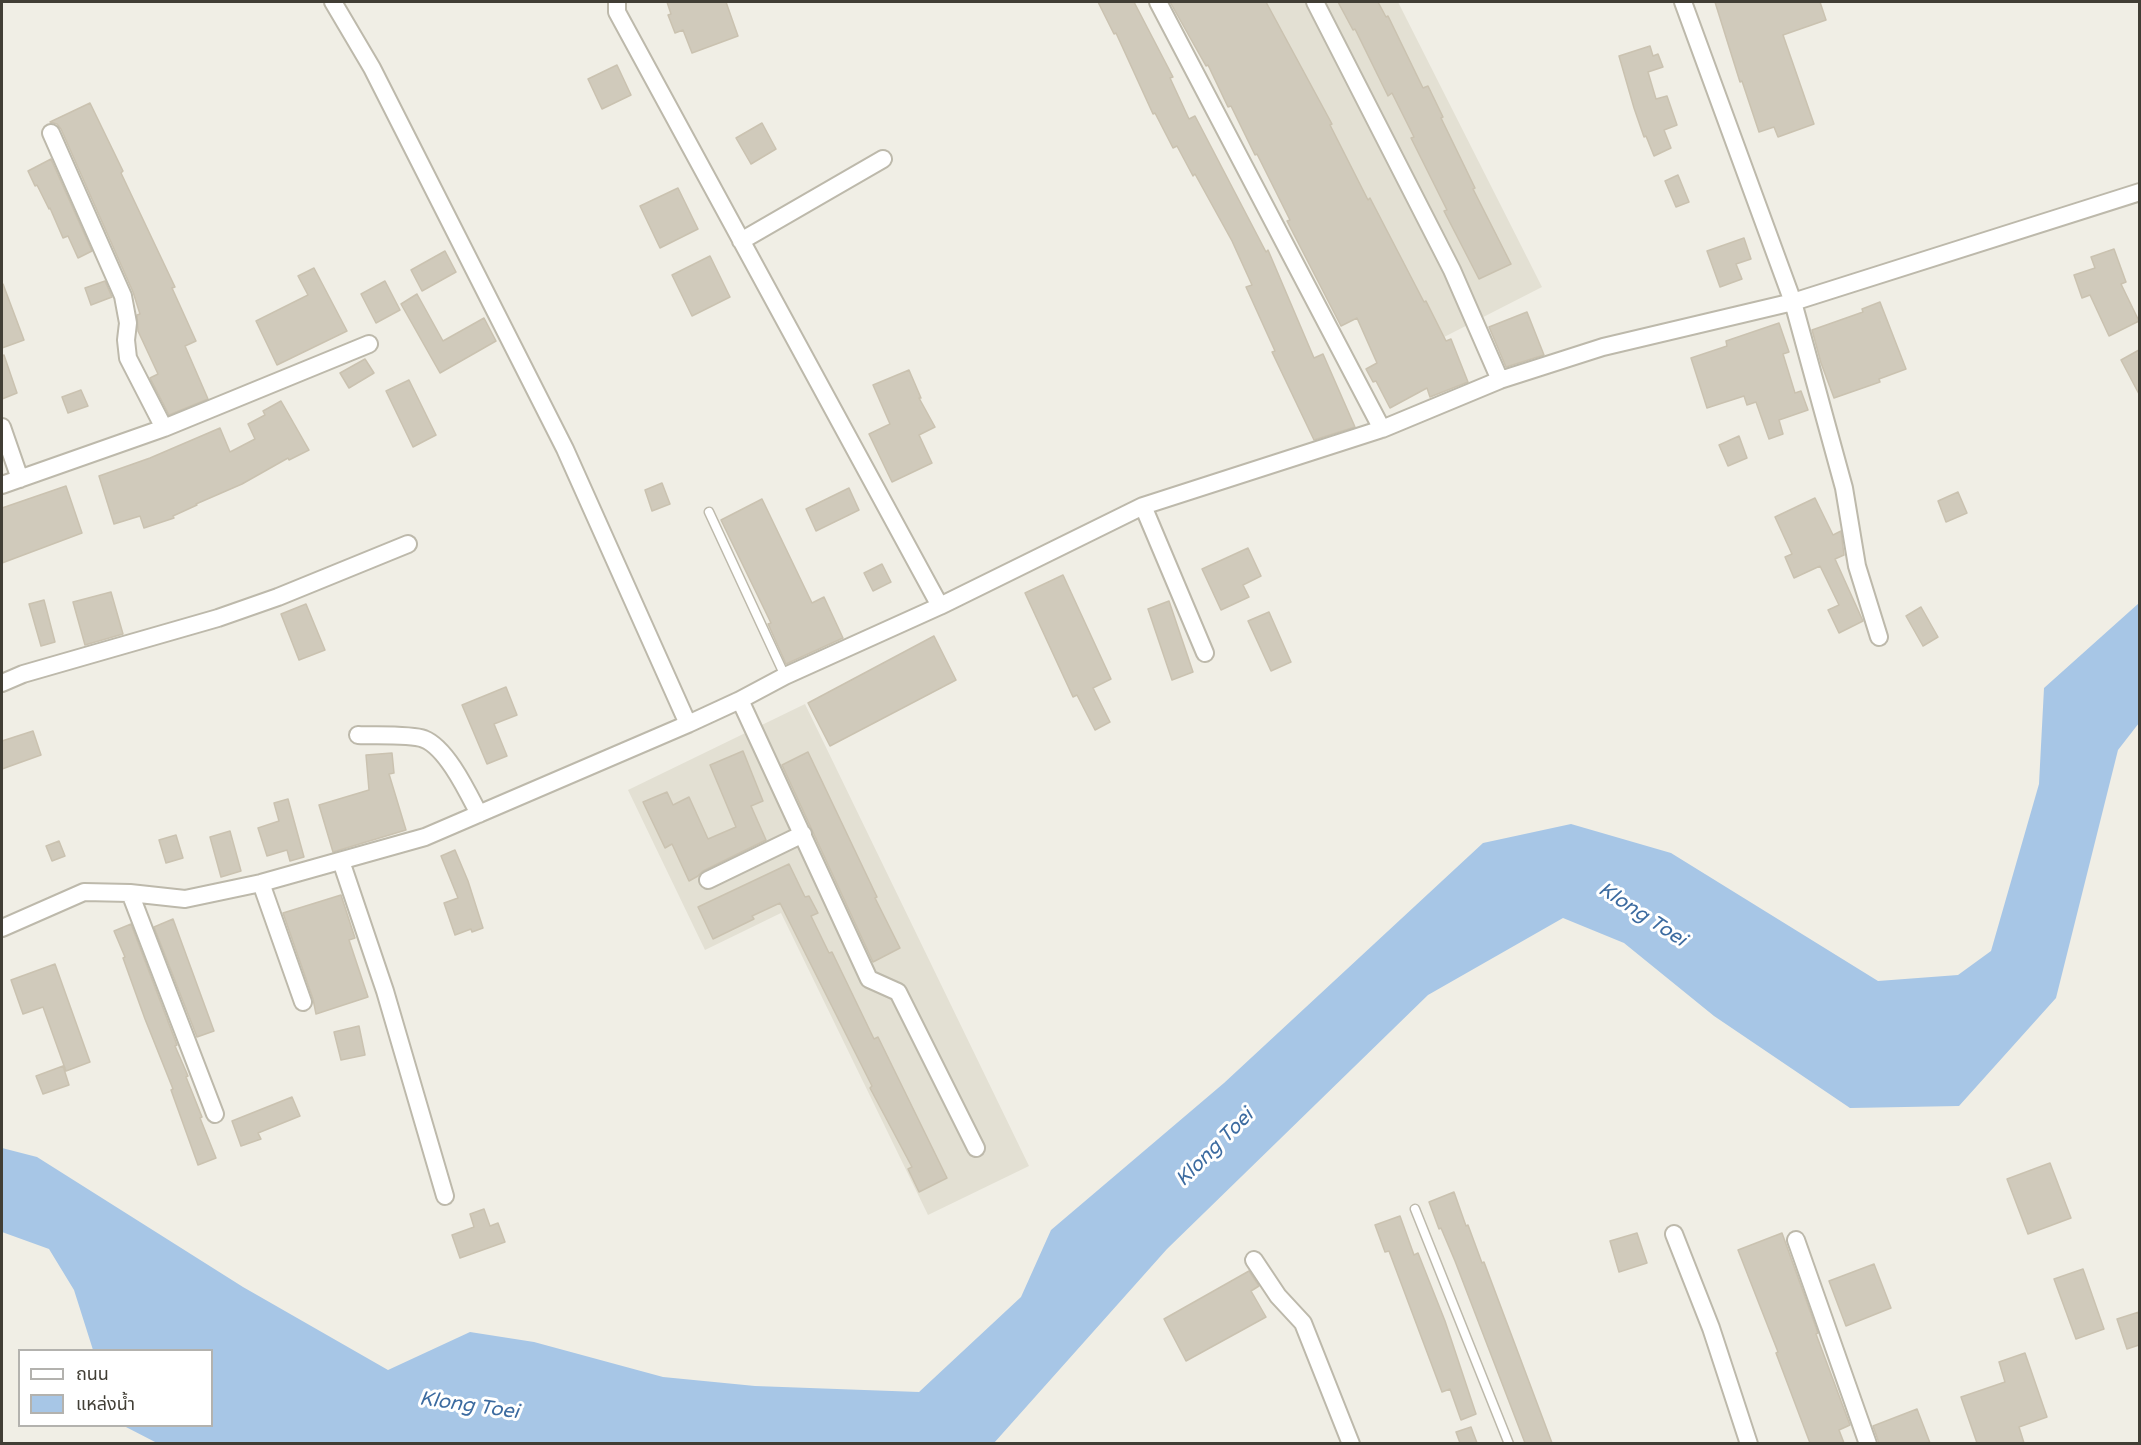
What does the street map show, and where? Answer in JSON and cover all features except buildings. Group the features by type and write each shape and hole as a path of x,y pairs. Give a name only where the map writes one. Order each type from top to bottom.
{"street":[{"path":"333,2 372,68 566,449 688,724"},
{"path":"617,2 617,12 940,606"},
{"path":"1158,2 1382,429"},
{"path":"1315,2 1452,270 1500,380"},
{"path":"1683,2 1793,302 1844,488 1857,566 1879,637"},
{"path":"51,133 123,296 128,323 126,340 128,358 164,428"},
{"path":"741,241 883,159"},
{"path":"2,928 84,892 130,893 185,899 261,883 425,837 688,724 785,676 940,606 1143,506 1382,429 1500,380 1603,347 1793,302 2139,192"},
{"path":"2,485 164,428 369,344"},
{"path":"2,427 20,479"},
{"path":"1143,506 1205,653"},
{"path":"2,683 22,674 228,614 278,597 408,544"},
{"path":"740,700 869,979 898,992 976,1148"},
{"path":"358,735 425,739 441,752 461,781 479,814"},
{"path":"708,880 803,834"},
{"path":"341,861 385,991 445,1196"},
{"path":"261,883 303,1002"},
{"path":"130,893 215,1114"},
{"path":"1674,1234 1711,1328 1749,1443"},
{"path":"1796,1239 1868,1443"},
{"path":"1254,1260 1278,1296 1303,1323 1351,1443"}],"lane":[{"path":"709,512 785,676"},
{"path":"1415,1209 1509,1443"}],"shaded area":[{"path":"1225,2 1398,2 1542,287 1405,357"},
{"path":"805,704 1029,1166 928,1215 781,913 705,950 628,790"}],"water":[{"name":"Klong Toei","path":"2139,603 2139,723 2118,750 2056,998 1959,1106 1850,1108 1714,1016 1624,943 1563,918 1428,995 1167,1249 994,1443 157,1443 126,1427 213,1427 213,1349 93,1349 74,1290 49,1249 2,1232 2,1148 37,1157 243,1287 388,1370 470,1332 534,1342 663,1377 755,1386 919,1392 1021,1297 1051,1230 1224,1083 1483,843 1571,824 1671,853 1878,981 1958,975 1991,951 2039,784 2044,688"}]}
